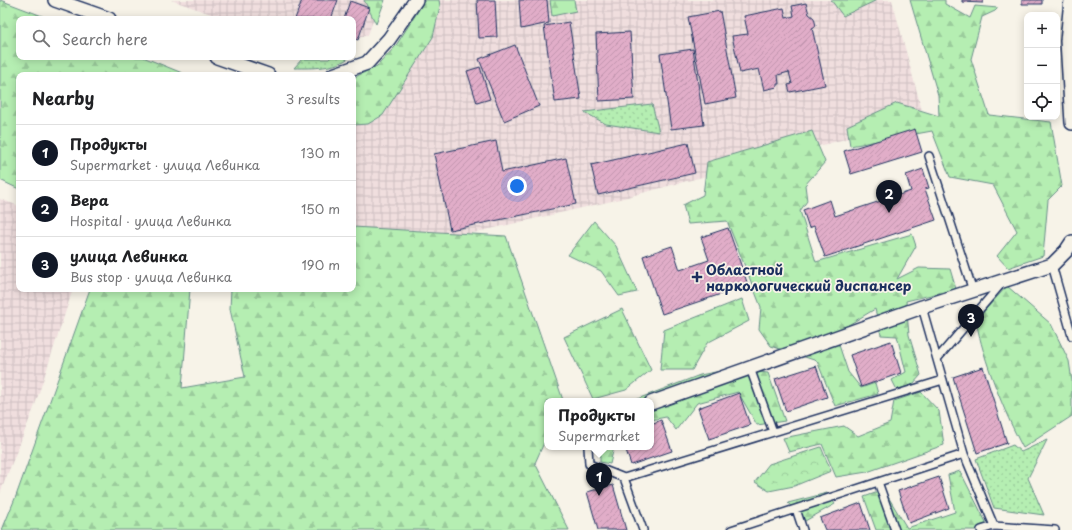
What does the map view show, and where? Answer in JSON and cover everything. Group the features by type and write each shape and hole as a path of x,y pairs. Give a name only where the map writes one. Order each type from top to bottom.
{"street":[{"path":"55,0 100,16"},
{"path":"342,72 367,63 389,39 416,0"},
{"path":"1071,0 1067,41 1072,123"},
{"path":"226,60 260,72"},
{"path":"654,402 922,307 1052,265 1066,251 1072,242"}],"lane":[{"path":"929,156 973,291"},
{"path":"1052,265 1072,336"},
{"path":"937,359 1005,280"},
{"path":"922,307 964,454 994,526"},
{"path":"750,368 773,432"},
{"path":"588,450 589,464 624,478 943,380"},
{"path":"731,530 964,454"},
{"path":"624,478 643,530"},
{"path":"878,482 895,530"},
{"path":"796,509 803,530"},
{"path":"981,530 994,526 1055,530"}],"shaded area":[{"path":"171,0 380,0 368,35 356,39 356,16 216,16"},
{"path":"430,0 892,0 924,118 612,201 442,240 356,229 356,98 373,87"},
{"path":"0,199 16,205 16,292 72,292 34,408 0,493"}],"green space":[{"path":"0,0 42,16 16,16 16,60 150,60 180,72 16,72 16,188 0,180"},
{"path":"364,0 385,0 376,24"},
{"path":"425,0 439,0 440,6 433,37 383,115 368,124 356,125 356,76 377,66 395,47"},
{"path":"550,0 574,0 576,11 552,16"},
{"path":"831,0 877,0 843,16"},
{"path":"910,0 945,0 945,4 970,18 975,6 998,8 982,17 971,59 989,115 1051,122 1062,186 1048,200 1043,256 1008,268 997,256 1017,231 993,185 950,177 932,131 850,146 847,126 897,103 939,116 938,95"},
{"path":"301,60 346,60 331,66 294,68"},
{"path":"652,104 659,132 606,124 584,112"},
{"path":"812,131 825,162 805,185 807,201 800,211 816,262 912,234 916,246 897,279 919,268 950,269 956,289 906,301 909,335 921,375 912,385 897,390 892,380 906,372 897,336 881,335 875,309 835,333 848,372 861,388 875,383 878,394 835,406 817,361 771,346 759,329 761,307 727,221 688,224 683,205 703,195 707,162"},
{"path":"594,221 616,246 637,292 619,296 601,271 568,255"},
{"path":"356,227 506,236 562,398 544,398 544,443 535,463 569,530 2,530 16,496 89,292 190,292 182,388 245,377 230,309 231,292 356,292"},
{"path":"1007,286 1051,324 1069,361 1072,381 1072,416 1023,448 995,386 979,336 976,320"},
{"path":"742,299 749,321 707,343 692,370 660,370 664,330"},
{"path":"622,309 651,370 626,390 593,398 564,337"},
{"path":"731,369 768,373 785,421 757,425 738,392 697,403 676,430 666,417 654,419 654,398 640,398 700,375"},
{"path":"921,392 939,411 944,445 867,472 836,477 822,444 789,452 783,438 844,426 858,436 890,423 894,401"},
{"path":"1047,440 1028,478 1044,515 994,508 976,459 1013,445 1021,452"},
{"path":"821,447 831,471 794,486 769,491 755,482 769,464"},
{"path":"600,450 613,450 610,464 600,462"},
{"path":"960,471 990,530 876,530 864,497 884,490 907,528 955,512 948,475"},
{"path":"827,493 835,504 805,521 788,503"}],"building":[{"path":"302,0 338,0 332,16 296,16"},
{"path":"477,0 495,0 497,37 479,38"},
{"path":"519,0 547,0 549,23 521,29"},
{"path":"962,0 983,0 983,3 962,2"},
{"path":"1022,0 1042,0 1042,4 1022,4"},
{"path":"350,1 369,8 358,40 356,39 356,16 345,16"},
{"path":"806,3 809,14 814,18 816,26 812,28 825,85 790,92 788,85 792,84 789,72 778,75 779,84 777,84 777,87 764,90 759,69 740,73 732,36 748,34 744,16 784,8 786,18 794,16 792,6"},
{"path":"720,11 736,98 705,104 688,17"},
{"path":"569,22 581,99 555,102 544,26"},
{"path":"630,32 634,99 599,101 596,34"},
{"path":"515,45 539,106 504,121 479,59"},
{"path":"693,49 704,125 671,129 660,54"},
{"path":"480,67 490,99 477,103 467,71"},
{"path":"915,129 922,152 851,174 844,151"},
{"path":"496,141 502,172 566,158 576,204 450,230 434,154"},
{"path":"688,143 695,173 598,195 591,165"},
{"path":"923,169 929,188 925,189 936,220 825,257 814,226 809,228 803,210 830,200 835,216 911,191 906,175"},
{"name":"Областной наркологический диспансер","path":"728,228 748,285 662,314 643,256 672,246 680,270 709,260 701,237"},
{"path":"891,341 901,373 861,387 850,355"},
{"path":"816,366 827,397 786,411 775,379"},
{"path":"983,367 1007,443 977,453 953,377"},
{"path":"739,393 750,425 709,439 698,408"},
{"path":"661,420 672,451 631,465 626,450 654,450 654,423"},
{"path":"939,477 949,508 909,523 898,491"},
{"path":"613,485 626,530 598,530 587,492"},
{"path":"861,503 870,530 825,530 820,518"}],"place":[{"name":"Вера","path":"889,213"},
{"name":"Областной наркологический диспансер","path":"697,277"},
{"name":"улица Левинка","path":"971,337"},
{"name":"Продукты","path":"599,496"}]}
